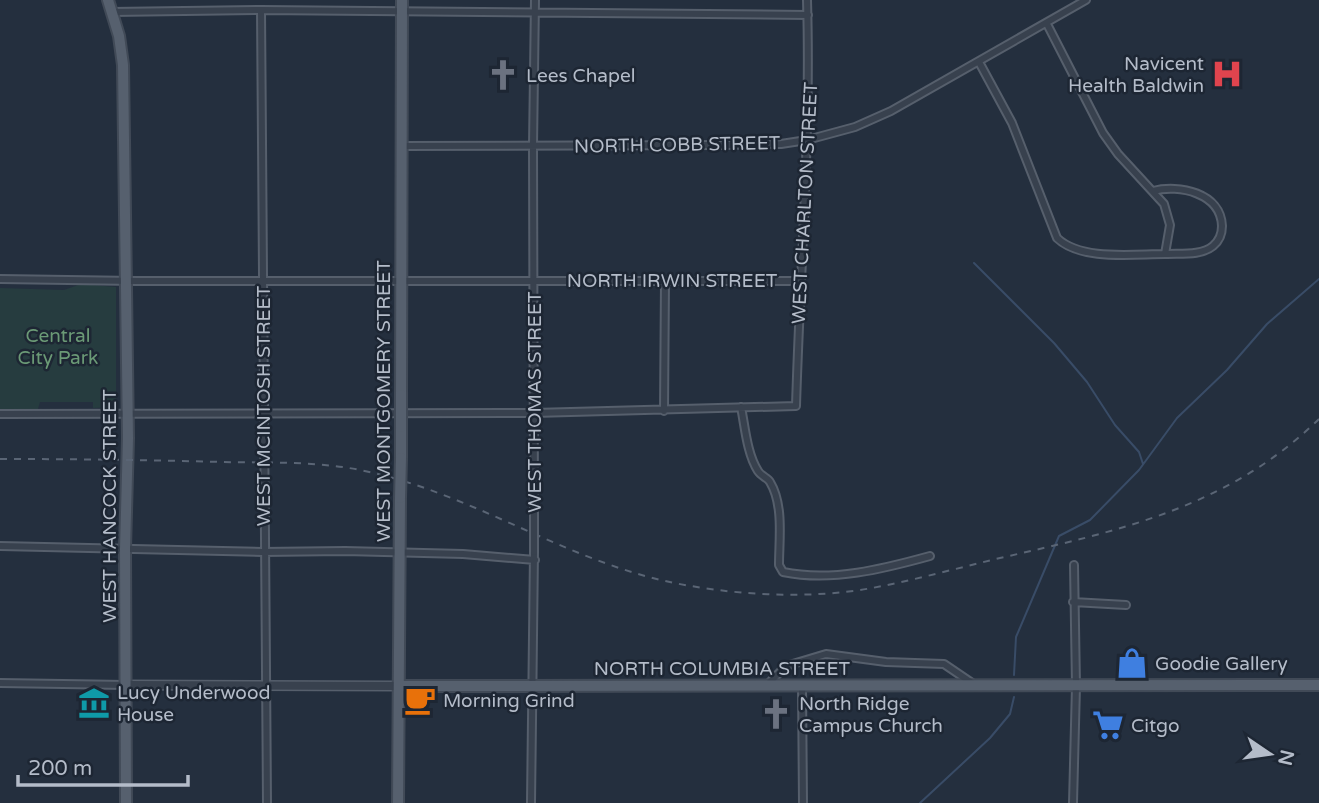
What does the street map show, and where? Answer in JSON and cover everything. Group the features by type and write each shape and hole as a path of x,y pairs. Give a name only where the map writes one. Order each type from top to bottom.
{"main road":[{"name":"WEST HANCOCK STREET","path":"108,0 120,37 123,65 127,414 126,803"},
{"name":"WEST MONTGOMERY STREET","path":"398,803 402,6"},
{"name":"NORTH COLUMBIA STREET","path":"400,686 1319,685"}],"street":[{"name":"WEST MCINTOSH STREET","path":"264,0 262,280 267,803"},
{"name":"WEST THOMAS STREET","path":"531,803 535,560 535,0"},
{"name":"WEST CHARLTON STREET","path":"741,407 796,406 799,281 810,74 807,0"},
{"name":"NORTH COBB STREET","path":"402,146 770,145 807,140 855,127 891,111 1086,0"},
{"path":"112,12 402,6 535,14 808,15"},
{"path":"1047,24 1103,133 1118,154 1164,204 1170,225 1165,254"},
{"path":"978,62 1012,123 1057,238 1065,246 1086,253 1165,254 1201,251 1213,246 1219,239 1222,223 1219,212 1200,195 1177,188 1153,191"},
{"name":"NORTH IRWIN STREET","path":"0,279 799,281"},
{"path":"664,411 666,281"},
{"path":"0,414 534,414 741,407 745,432 759,473 770,481 778,505 779,565 783,572 845,574 881,569 930,556"},
{"path":"0,545 463,554 535,560"},
{"path":"1073,803 1076,686 1074,565"},
{"path":"1073,602 1126,605"},
{"path":"766,686 786,666 826,654 886,662 944,664 976,686"},
{"path":"0,682 126,685"},
{"name":"NORTH COLUMBIA STREET","path":"126,685 400,686"},
{"path":"802,686 803,803"}],"green space":[{"name":"Central City Park","path":"81,284 116,287 116,407 93,408 93,402 40,402 38,409 0,410 0,288 64,290"}],"waterway":[{"path":"974,263 1054,343 1087,382 1115,425 1139,452 1143,464"},
{"path":"1014,675 1016,637 1059,536 1090,520 1139,470 1177,418 1227,370 1267,324 1319,279"},
{"path":"920,803 990,738 1010,714 1014,697"}],"railway":[{"path":"0,459 291,463 360,470 438,493 626,570 665,581 715,590 795,595 847,592 888,585 1129,525 1210,495 1248,474 1284,449 1319,419"}],"place":[{"name":"Navicent Health Baldwin","path":"1227,74"},
{"name":"Lees Chapel","path":"503,75"},
{"name":"Goodie Gallery","path":"1132,663"},
{"name":"Morning Grind","path":"420,700"},
{"name":"Lucy Underwood House","path":"94,703"},
{"name":"North Ridge Campus Church","path":"776,714"},
{"name":"Citgo","path":"1108,725"}]}
